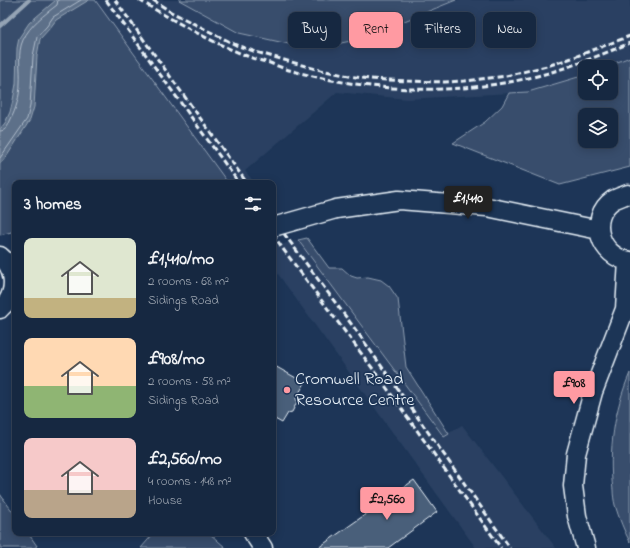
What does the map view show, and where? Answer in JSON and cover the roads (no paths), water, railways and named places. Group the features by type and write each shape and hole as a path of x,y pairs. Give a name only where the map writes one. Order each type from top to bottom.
{"street":[{"path":"586,548 577,516 572,486 576,454 593,392 625,309 629,261 618,258 608,251 602,241 599,230 600,218 605,208 614,200 628,194 630,195"},
{"path":"276,226 336,209 399,200 487,207 599,230"},
{"path":"6,256 12,276"},
{"path":"7,306 12,292"},
{"path":"255,536 263,548"}],"water":[{"path":"56,0 89,0 56,20 40,39 37,56 34,107 30,120 7,156 0,164 0,129 5,123 10,112 13,100 16,84 17,48 19,38 29,23"}],"waterway":[{"path":"0,26 29,0"}],"railway":[{"path":"106,0 237,180"},
{"path":"115,0 245,180"},
{"path":"139,0 205,37 252,58 322,78 382,87 443,89 503,83 558,70 630,43"},
{"path":"153,0 171,12 236,45 316,69 369,79 445,82 506,76 569,59 630,36"},
{"path":"276,223 358,333 510,548"},
{"path":"276,238 376,373 501,548"}],"place":[{"name":"Cromwell Road Resource Centre","path":"287,390"}]}
